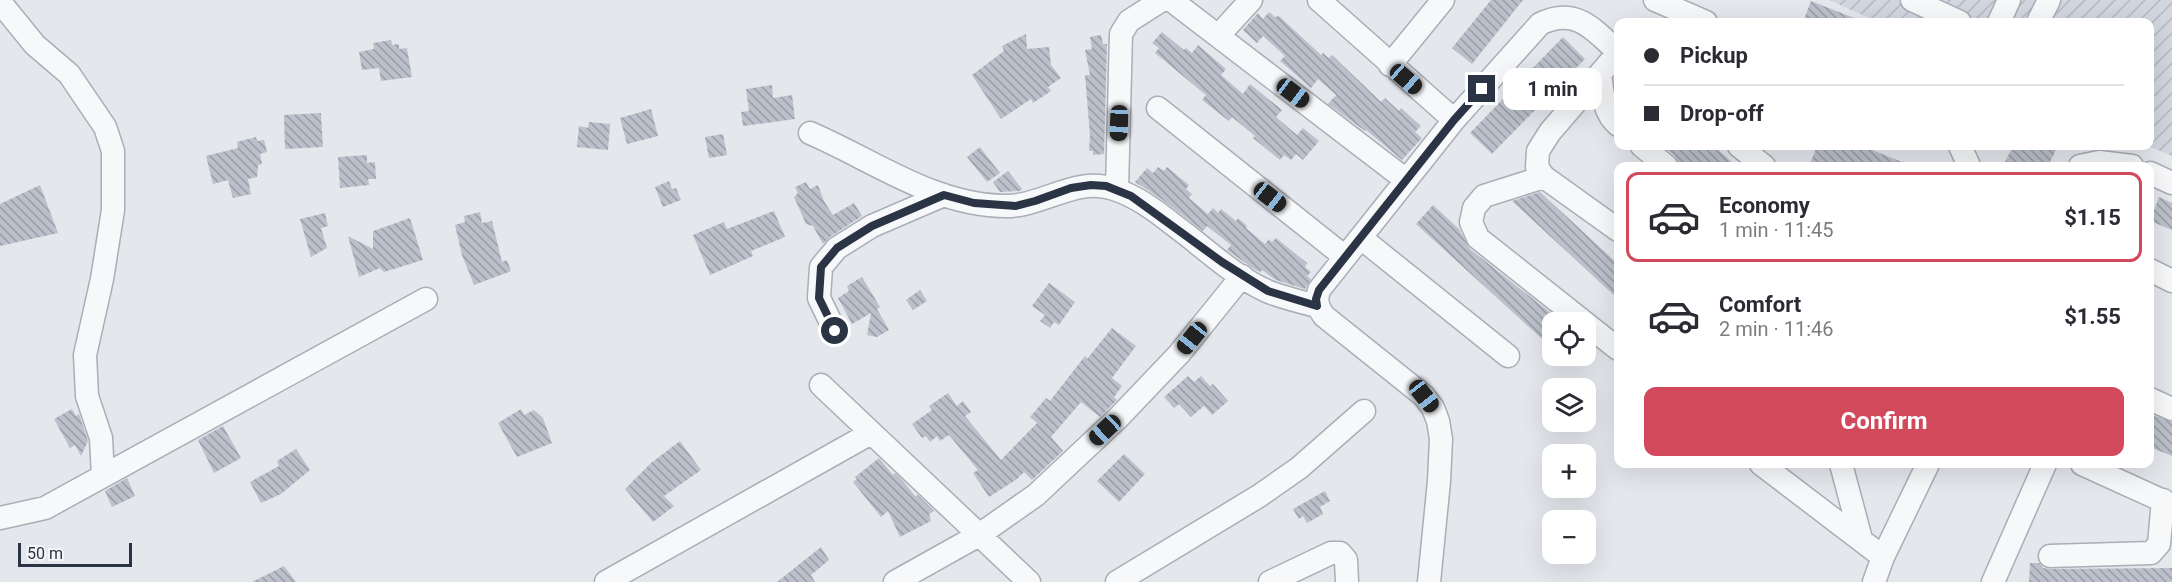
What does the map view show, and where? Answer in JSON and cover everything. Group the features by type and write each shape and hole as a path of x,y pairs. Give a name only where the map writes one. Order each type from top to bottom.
{"street":[{"path":"1117,189 1121,34 1129,21 1162,0"},
{"path":"1171,0 1406,180"},
{"path":"1218,36 1251,0"},
{"path":"1319,0 1454,120"},
{"path":"1390,65 1443,0"},
{"path":"1655,0 1697,18"},
{"path":"1912,0 1951,18"},
{"path":"2001,18 2010,0"},
{"path":"2040,18 2049,0"},
{"path":"0,2 35,45 69,74 105,127 112,151 113,210 86,356 87,396 100,438 103,476"},
{"path":"1429,582 1439,481 1441,439 1438,421 1433,408 1424,396 1324,316 1317,306 1316,299 1319,290 1454,120 1540,24 1559,17 1585,22 1614,48"},
{"path":"1614,57 1550,132 1538,151 1538,166 1544,177 1614,227"},
{"path":"1600,74 1604,104 1614,121"},
{"path":"1158,108 1345,257"},
{"path":"810,133 880,169 944,195 974,203 1006,206 1035,201 1071,188 1091,185 1117,189 1146,205 1242,276 1268,291 1317,306"},
{"path":"1647,150 1661,162"},
{"path":"2154,175 2172,183"},
{"path":"1544,177 1484,196 1474,208 1471,222 1478,238 1614,346"},
{"path":"835,331 819,298 821,267 837,248 872,226 944,195"},
{"path":"1361,238 1508,356"},
{"path":"2154,272 2172,281"},
{"path":"895,582 978,535 1036,495 1119,417 1179,354 1242,276"},
{"path":"0,518 45,508 426,299"},
{"path":"821,385 1029,582"},
{"path":"2154,401 2172,409"},
{"path":"1117,582 1259,496 1299,468 1364,411"},
{"path":"606,582 871,433"},
{"path":"1766,468 1883,557"},
{"path":"1842,468 1861,539"},
{"path":"1874,582 1883,557 1926,468"},
{"path":"1993,582 2043,468"},
{"path":"2050,556 2151,553 2159,544 2167,503 2091,468"},
{"path":"1270,582 1331,553 1340,553 1346,560 1347,582"}],"shaded area":[{"path":"1829,0 2172,0 2172,156 2154,148 2154,18 1869,18"}],"building":[{"path":"1491,0 1523,0 1472,64 1452,48"},
{"path":"1811,1 1854,18 1805,18"},
{"path":"1269,12 1275,17 1279,16 1321,55 1323,53 1329,58 1332,55 1381,102 1385,98 1399,111 1401,108 1421,126 1415,132 1422,138 1402,160 1366,130 1328,104 1336,95 1318,79 1311,88 1280,61 1285,56 1263,36 1257,43 1243,30 1258,13 1263,19"},
{"path":"1162,32 1184,50 1186,48 1192,53 1198,45 1226,69 1221,75 1243,94 1250,84 1282,110 1276,117 1297,135 1303,128 1319,141 1303,160 1296,154 1291,160 1284,155 1280,160 1232,117 1229,121 1202,100 1206,95 1155,53 1159,48 1152,43"},
{"path":"1026,34 1027,49 1049,47 1051,65 1061,78 1048,87 1051,91 1033,103 1031,99 1001,119 972,75 1004,51 1002,46"},
{"path":"1101,35 1103,44 1107,44 1104,154 1093,155 1093,151 1089,151 1085,75 1090,75 1085,50 1092,49 1090,37"},
{"path":"1563,37 1585,59 1492,154 1470,133"},
{"path":"391,40 392,45 399,44 399,49 407,48 412,77 381,81 379,68 362,70 359,52 374,49 373,43"},
{"path":"772,85 773,98 792,95 795,119 743,126 741,112 749,111 746,89"},
{"path":"651,109 658,136 627,144 620,118"},
{"path":"321,113 323,147 285,149 284,115"},
{"path":"589,122 610,124 608,150 577,147 579,126 588,128"},
{"path":"723,134 727,155 709,158 705,137"},
{"path":"256,137 257,141 264,140 267,152 260,154 262,164 258,165 257,177 248,179 251,194 233,198 228,180 213,184 206,156 238,148 237,142"},
{"path":"980,147 1000,173 987,182 967,157"},
{"path":"1667,150 1718,150 1732,162 1677,162 1675,156"},
{"path":"1815,150 1872,150 1902,162 1811,162"},
{"path":"2011,150 2056,150 2050,162 2005,162"},
{"path":"367,155 367,163 375,162 376,179 368,179 369,185 340,188 338,157"},
{"path":"1158,167 1164,171 1167,167 1189,185 1186,189 1192,194 1189,198 1208,214 1213,208 1218,213 1221,209 1236,221 1238,218 1265,244 1269,239 1272,242 1276,238 1307,263 1305,267 1311,272 1307,276 1311,279 1305,289 1276,280 1262,270 1260,272 1254,269 1227,250 1231,245 1207,226 1203,231 1135,182 1147,168 1153,173"},
{"path":"1008,171 1022,189 1020,191 1000,192 993,182"},
{"path":"669,181 672,189 676,188 681,200 663,207 655,187"},
{"path":"806,182 810,189 818,185 833,215 854,203 862,216 823,244 813,226 806,224 794,197 798,193 795,187"},
{"path":"40,185 58,233 0,246 0,204"},
{"path":"1540,192 1614,260 1614,295 1512,201"},
{"path":"2159,197 2172,203 2172,230 2154,223 2154,210"},
{"path":"1433,205 1459,229 1470,249 1549,312 1542,312 1542,339 1416,224"},
{"path":"774,211 785,237 751,251 753,256 710,275 693,235 724,222 727,229"},
{"path":"480,212 482,223 492,221 502,262 507,260 511,271 474,285 462,255 455,225 465,222 464,216"},
{"path":"325,213 328,226 321,228 327,248 311,257 300,219"},
{"path":"410,218 423,260 384,272 380,268 359,277 348,236 373,249 373,231"},
{"path":"862,277 880,307 877,309 889,330 877,337 867,335 871,313 852,324 838,298 849,291 847,286"},
{"path":"1049,283 1075,302 1059,325 1054,322 1050,328 1040,321 1045,315 1032,306"},
{"path":"920,290 927,301 913,310 906,300"},
{"path":"1112,328 1136,346 1112,378 1122,386 1114,397 1117,400 1100,417 1081,402 1051,437 1063,451 1032,480 1024,472 989,497 973,473 978,470 949,435 940,441 937,436 930,442 926,436 922,438 912,424 932,410 929,406 948,393 957,406 963,401 971,412 965,416 1001,460 1037,423 1030,417 1046,398 1050,401 1085,356 1087,359"},
{"path":"1188,376 1194,382 1201,376 1210,386 1213,384 1228,401 1212,415 1204,406 1191,417 1179,404 1174,408 1164,397"},
{"path":"72,409 76,416 79,414 88,441 81,456 75,445 70,448 54,419"},
{"path":"521,409 524,415 534,410 543,418 552,443 517,457 498,423"},
{"path":"2154,415 2172,422 2172,456 2154,449"},
{"path":"223,426 241,458 214,473 198,440"},
{"path":"680,441 701,470 664,496 674,506 653,522 625,489 651,463"},
{"path":"296,449 310,470 281,494 261,503 250,482 279,466 277,461"},
{"path":"1124,454 1145,474 1119,502 1097,481"},
{"path":"879,458 893,475 895,473 915,496 918,495 934,511 929,514 931,521 900,537 888,511 881,517 853,482 857,479 855,477"},
{"path":"127,478 135,496 112,507 105,491"},
{"path":"1325,491 1330,501 1320,507 1323,514 1307,523 1303,516 1299,519 1293,509"},
{"path":"821,547 829,560 811,575 815,582 777,582"},
{"path":"2030,563 2039,563 2043,568 2050,569 2172,568 2172,582 2029,582"},
{"path":"284,566 296,582 252,582"}],"route":[{"path":"835,331 819,298 821,267 837,248 872,226 944,195 974,203 1016,206 1071,188 1091,185 1117,189 1146,205 1256,285 1290,299 1317,306 1316,299 1319,290 1454,120 1482,89"}]}
